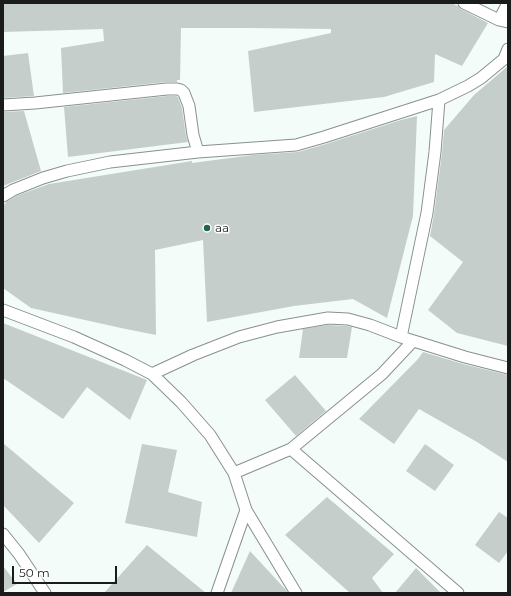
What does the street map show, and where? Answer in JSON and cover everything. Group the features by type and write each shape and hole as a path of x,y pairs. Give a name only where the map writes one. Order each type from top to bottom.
{"street":[{"path":"464,3 504,21 508,3"},
{"path":"3,196 35,181 67,171 110,162 198,152 296,145 324,137 439,100 481,78 504,59 508,49"},
{"path":"3,105 178,89 184,93 189,106 193,135 198,152"},
{"path":"401,337 427,213 435,152 439,100"},
{"path":"3,310 74,337 125,360 152,374 181,402 210,435 234,473 246,510 296,593"},
{"path":"152,374 193,355 239,337 277,327 328,318 348,319 370,325 465,358 508,368"},
{"path":"234,473 291,449 382,374 413,341"},
{"path":"291,449 458,593"},
{"path":"217,593 246,510"},
{"path":"3,534 19,554 45,593"}],"building":[{"path":"3,3 451,3 488,23 462,66 435,54 434,82 384,97 254,112 248,51 331,33 331,29 181,28 180,80 177,80 177,82 63,93 61,48 104,41 103,29 3,32"},
{"path":"28,53 34,96 3,98 3,56"},
{"path":"508,66 508,346 457,333 428,310 463,262 430,236 444,130 474,95"},
{"path":"167,96 178,97 182,108 188,142 68,157 64,107"},
{"path":"24,111 41,171 3,186 3,112"},
{"name":"aa","path":"417,116 413,216 387,318 353,299 294,306 207,322 203,240 155,250 156,335 31,308 3,288 3,206 7,201 16,196 49,184 192,161 192,163 253,155 298,152"},
{"path":"3,323 147,380 130,420 87,387 63,419 3,378"},
{"path":"328,325 352,327 347,358 299,358 303,329"},
{"path":"423,352 508,375 508,462 477,442 419,409 394,444 359,419 418,359"},
{"path":"295,375 326,411 296,436 265,400"},
{"path":"3,443 74,503 39,543 3,505"},
{"path":"142,444 177,450 168,492 202,502 197,537 125,523"},
{"path":"425,444 454,465 435,491 406,471"},
{"path":"327,497 394,554 372,578 383,593 350,593 285,535"},
{"path":"499,512 508,518 508,551 499,563 475,545"},
{"path":"147,545 206,593 104,593"},
{"path":"250,551 286,590 288,593 231,593"},
{"path":"3,566 17,584 3,592"},
{"path":"416,568 441,593 395,593"}],"place":[{"name":"aa","path":"207,228"}]}
